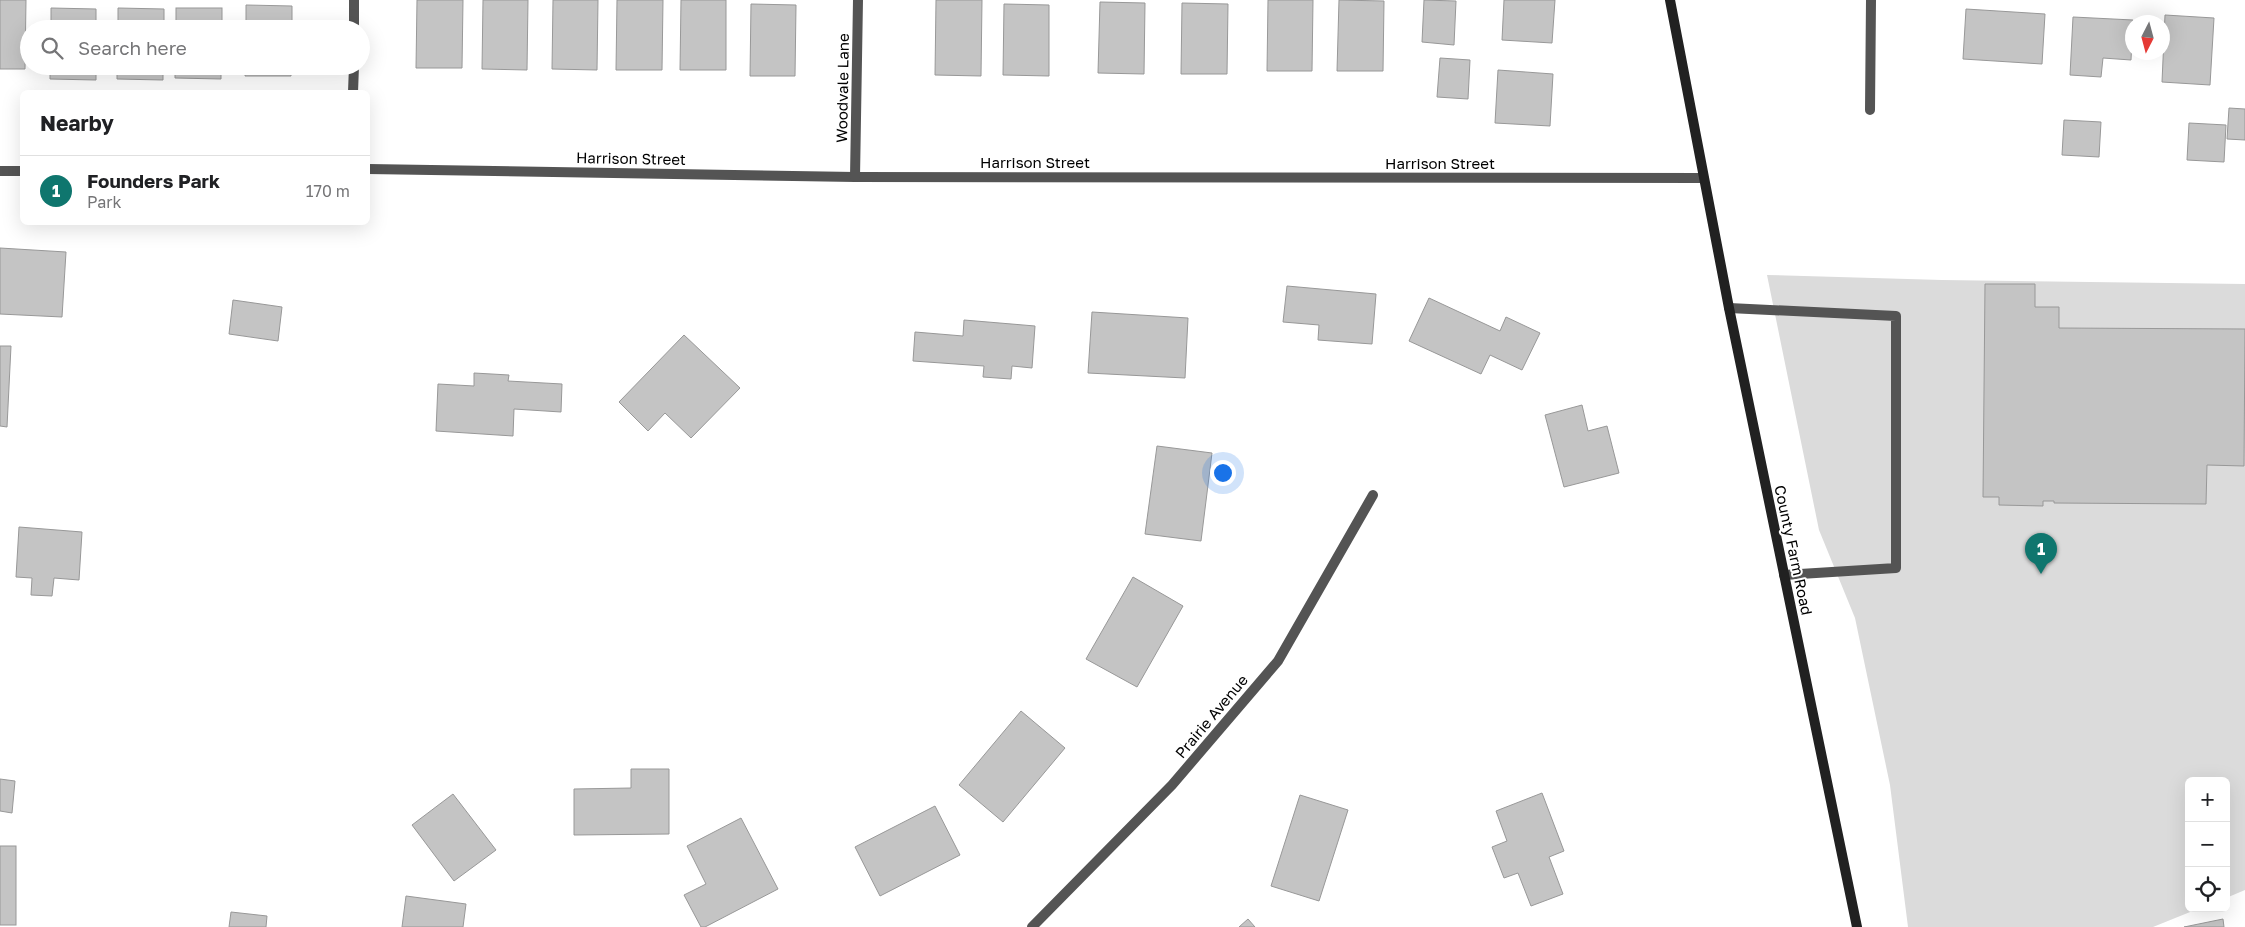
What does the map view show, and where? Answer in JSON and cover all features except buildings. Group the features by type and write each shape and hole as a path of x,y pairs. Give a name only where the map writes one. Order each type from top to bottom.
{"main road":[{"name":"County Farm Road","path":"1670,0 1729,308 1857,927"}],"street":[{"path":"354,0 354,20"},
{"name":"Woodvale Lane","path":"856,176 858,0"},
{"path":"1870,110 1871,0"},
{"path":"353,90 354,75"},
{"name":"Harrison Street","path":"370,169 856,176 1703,178"},
{"path":"0,171 20,171"},
{"path":"1729,308 1896,316 1896,568 1784,575"},
{"name":"Prairie Avenue","path":"1032,927 1172,785 1278,660 1373,495"}],"shaded area":[{"path":"1767,275 1942,280 2245,284 2245,890 2230,896 2230,777 2185,777 2185,912 2190,912 2153,927 1908,927 1890,785 1855,618 1819,530"}],"place":[{"name":"Founders Park","path":"2041,574"}]}
